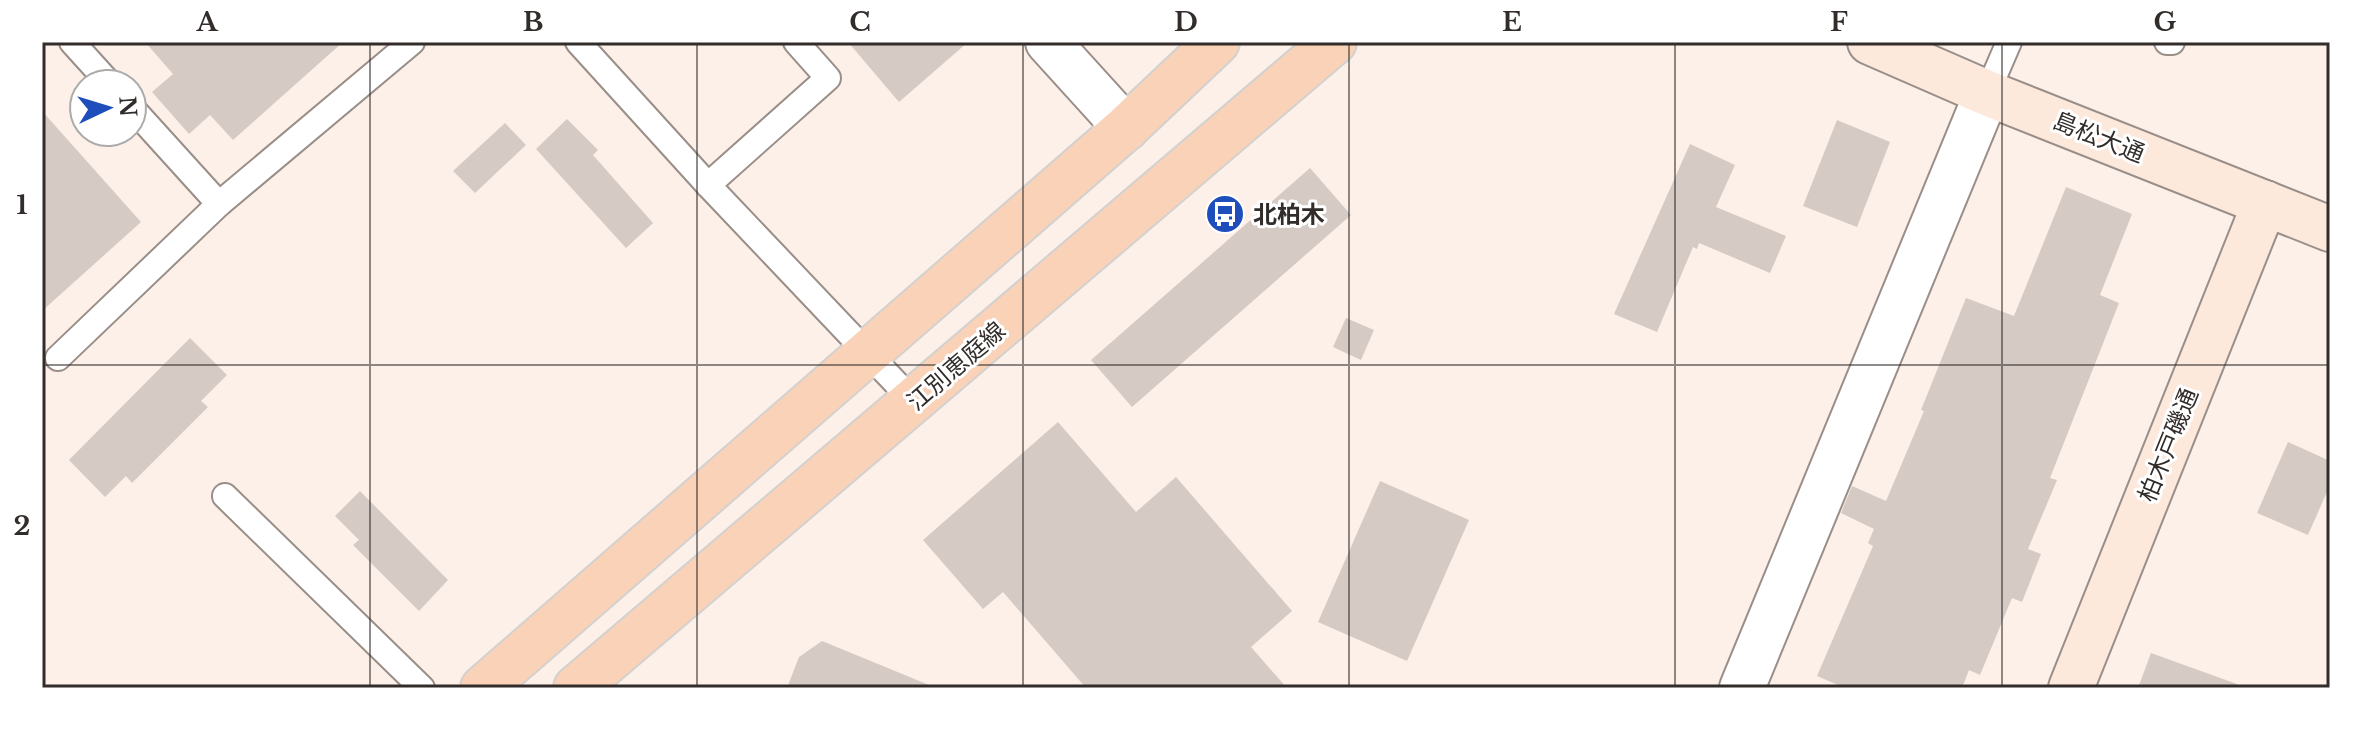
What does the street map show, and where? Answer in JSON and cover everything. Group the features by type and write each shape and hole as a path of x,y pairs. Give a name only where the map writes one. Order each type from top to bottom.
{"main road":[{"path":"483,688 1126,128 1217,42"},
{"name":"江別恵庭線","path":"576,688 1334,42"}],"street":[{"path":"1048,42 1126,128"},
{"name":"島松大通","path":"1870,42 1987,93 2330,229"},
{"path":"1742,688 1987,93"},
{"name":"柏木戸磯通","path":"2071,688 2265,203"}],"lane":[{"path":"72,42 96,68"},
{"path":"58,358 219,204 412,42"},
{"path":"578,42 708,185 914,402"},
{"path":"708,185 828,78 796,42"},
{"path":"1987,93 2009,42"},
{"path":"148,126 219,204"},
{"path":"225,496 422,688"}],"building":[{"path":"145,42 343,42 233,140 210,115 189,134 152,92 173,74"},
{"path":"848,42 968,42 899,102"},
{"path":"42,111 68,140 68,148 75,148 141,222 42,311"},
{"path":"567,119 598,150 593,155 653,223 626,248 536,149"},
{"path":"1837,120 1890,142 1857,227 1803,206"},
{"path":"505,123 526,145 475,193 453,171"},
{"path":"1690,144 1735,165 1716,207 1786,236 1770,273 1699,243 1697,249 1693,247 1657,332 1614,314"},
{"path":"1310,168 1351,215 1132,407 1091,360"},
{"path":"2066,187 2132,214 2100,295 2119,303 2050,478 2057,480 2028,549 2041,554 2022,602 2012,598 1980,675 1969,670 1962,688 1845,688 1817,676 1873,546 1868,543 1874,529 1841,513 1852,486 1886,501 1966,298 2014,316"},
{"path":"1346,318 1374,330 1361,360 1333,347"},
{"path":"190,338 227,375 201,401 208,407 132,483 126,476 105,497 69,460"},
{"path":"1058,422 1136,512 1176,477 1292,611 1251,647 1287,688 1086,688 1003,592 983,609 923,540"},
{"path":"2288,442 2330,461 2330,485 2308,535 2257,513"},
{"path":"1380,481 1469,520 1407,661 1318,622"},
{"path":"360,491 448,580 419,611 353,545 359,540 335,516"},
{"path":"822,641 934,687 787,688 799,657"},
{"path":"2151,653 2237,684 2237,688 2138,688"}],"place":[{"name":"北柏木","path":"1225,214"}]}
